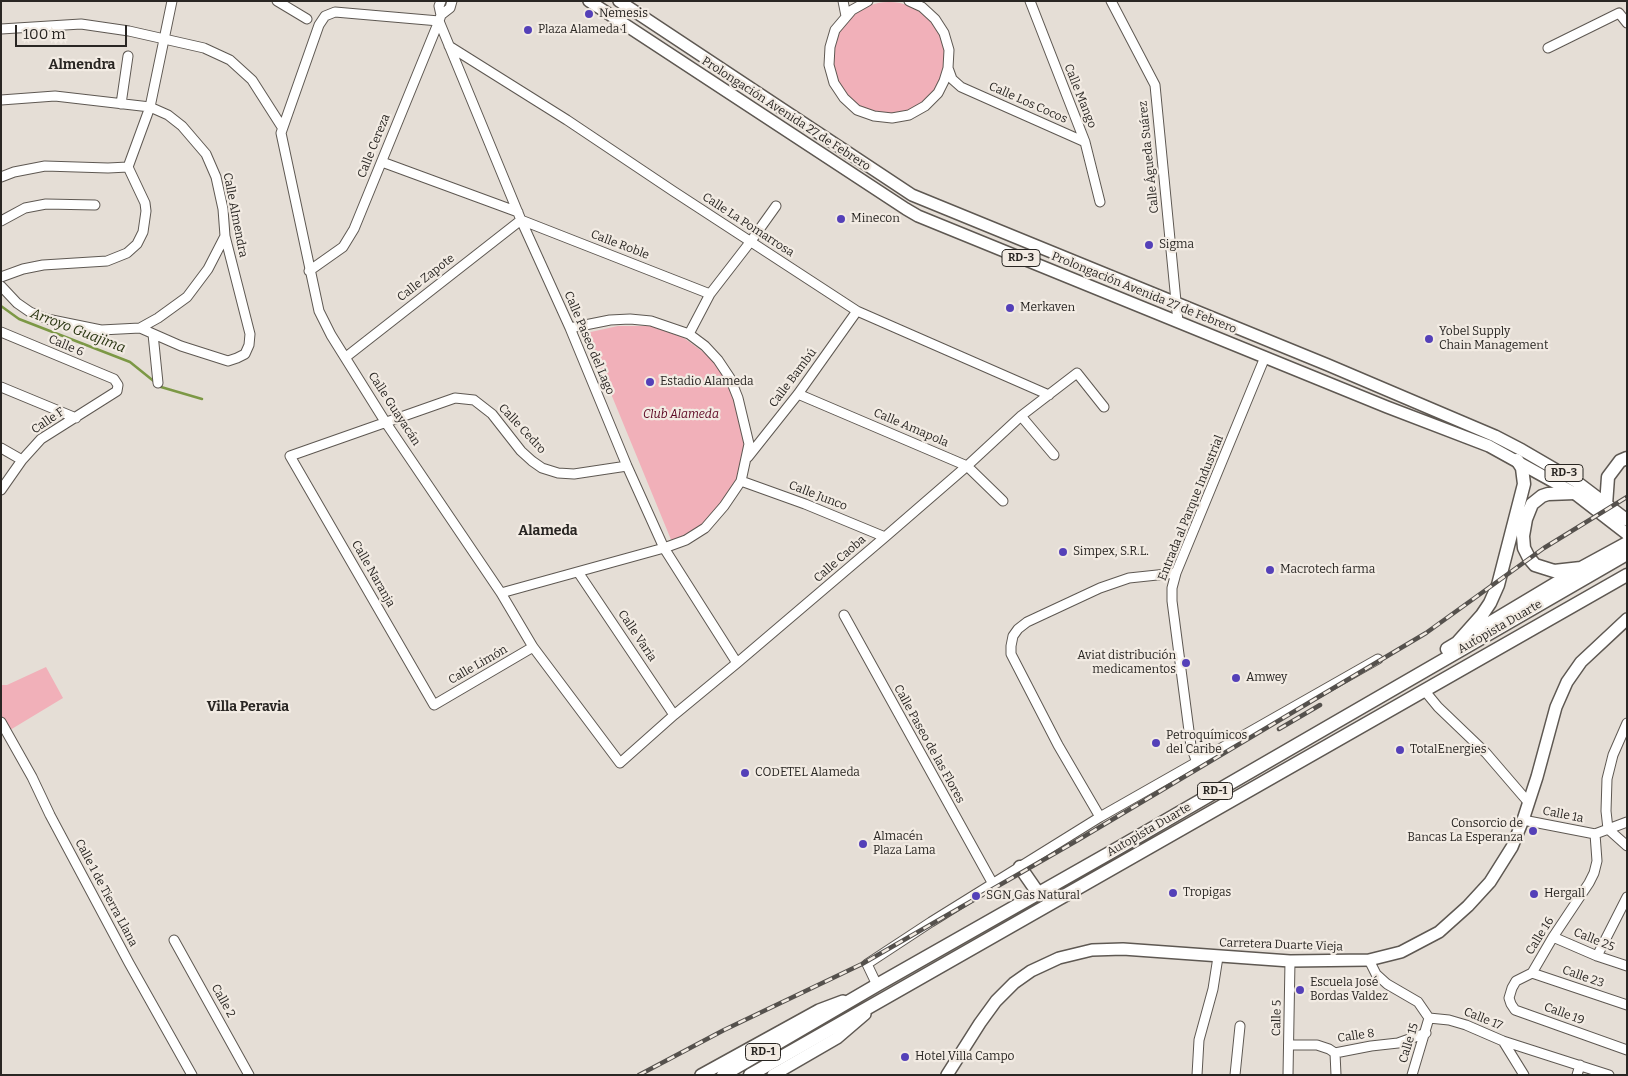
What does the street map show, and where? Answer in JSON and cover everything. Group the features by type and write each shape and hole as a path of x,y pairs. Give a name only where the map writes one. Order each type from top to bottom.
{"highway":[{"path":"1606,505 1608,477 1620,461 1627,458"},
{"path":"1457,642 1490,603 1498,585 1524,484 1522,468 1517,460"},
{"path":"1575,493 1548,494 1536,500 1529,510 1523,536 1524,548 1535,565 1554,571 1581,568"},
{"path":"1411,678 1436,656 1457,642 1581,568 1627,543"},
{"name":"Autopista Duarte","path":"723,1075 876,985 1627,554"},
{"name":"Autopista Duarte","path":"750,1075 1627,575"},
{"path":"1020,867 1038,893"}],"main road":[{"name":"Prolongación Avenida 27 de Febrero","path":"589,1 906,209 928,221 1489,446 1575,493 1621,524"},
{"name":"Prolongación Avenida 27 de Febrero","path":"619,1 912,195 1409,399 1522,450 1577,482 1606,505 1621,524"},
{"path":"1404,413 1409,399"},
{"name":"Carretera Duarte Vieja","path":"947,1075 980,1023 1004,993 1031,971 1059,958 1092,950 1123,949 1290,961 1369,960 1401,952 1439,932 1468,906 1490,882 1512,846 1538,777 1556,707 1567,682 1581,662 1627,619"},
{"path":"701,1075 819,1010 858,996"},
{"name":"Autopista Duarte","path":"773,1075 837,1038 879,1002"}],"street":[{"path":"1,277 22,269 43,265 107,261 127,253 136,244 143,232 146,222 146,211 145,203 128,167 150,107 172,1"},
{"path":"277,1 307,19"},
{"name":"Calle Cereza","path":"440,18 439,6 441,1"},
{"name":"Calle Cereza","path":"309,271 343,247 349,239 440,18 450,8 452,1"},
{"path":"846,16 844,1 858,6"},
{"path":"868,1 858,6 846,16 835,30 830,47 829,65 834,83 844,98 857,110 874,116 892,118 909,115 925,106 938,93 948,68 949,50 944,34 935,19 922,7 909,1"},
{"name":"Calle Mango","path":"1030,1 1085,142 1100,202"},
{"name":"Calle Águeda Suárez","path":"1111,1 1155,86 1178,322"},
{"name":"Calle Guayacán","path":"440,18 335,12 325,16 319,25 282,127 282,143 309,271 319,311 386,423 501,593 533,647 620,762"},
{"path":"1548,48 1620,12 1627,23"},
{"name":"Calle Paseo del Lago","path":"440,18 449,46 519,216 570,328 627,466 664,548 737,663"},
{"path":"1,29 81,24 129,31 204,48 230,60 252,80 282,127"},
{"name":"Calle La Pomarrosa","path":"449,46 567,120 857,311 1049,394"},
{"path":"121,104 128,56"},
{"path":"948,68 952,79 961,87"},
{"path":"938,93 949,88 961,87"},
{"name":"Calle Los Cocos","path":"961,87 1085,142"},
{"name":"Calle Almendra","path":"1,100 55,96 150,107 168,115 182,126 206,154 216,177 223,209 224,236 250,334 249,345 245,354 228,361 181,346 153,334"},
{"name":"Calle Roble","path":"382,162 710,294"},
{"path":"1,177 14,172 45,166 128,167"},
{"path":"1,221 25,208 46,204 95,205"},
{"path":"689,334 710,294 751,242 776,206"},
{"name":"Calle Zapote","path":"346,357 519,216"},
{"path":"1,286 17,303 30,312 47,319 101,330 140,328 158,318 187,297 208,268 224,236"},
{"name":"Calle Bambú","path":"747,458 798,394 857,311"},
{"path":"501,593 664,548 686,540 705,528 724,506 741,481 747,458 749,444 746,428 738,398 730,378 718,360 705,346 689,334 651,321 630,319 610,320 570,328"},
{"path":"140,328 153,334 158,383"},
{"name":"Calle 6","path":"1,332 114,379 118,385"},
{"name":"Entrada al Parque Industrial","path":"1197,763 1191,746 1172,601 1172,588 1176,573 1265,357"},
{"name":"Calle Caoba","path":"620,762 967,466 1021,416 1077,373 1104,407"},
{"name":"Calle F","path":"1,490 22,460 42,439 117,391 118,385"},
{"path":"1,387 76,418"},
{"name":"Calle Amapola","path":"798,394 967,466 1003,501"},
{"name":"Calle Cedro","path":"290,456 455,398 474,400 492,414 521,451 542,468 558,473 574,474 627,466"},
{"path":"1021,416 1054,455"},
{"path":"1,448 22,460"},
{"name":"Calle Naranja","path":"290,456 434,704"},
{"name":"Calle Junco","path":"741,481 885,536"},
{"name":"Calle Varia","path":"578,572 674,714"},
{"path":"1100,817 1058,745 1011,654 1014,636 1018,629 1027,622 1100,588 1129,578 1176,573"},
{"name":"Calle Paseo de las Flores","path":"844,615 993,884"},
{"name":"Calle Limón","path":"434,704 533,647"},
{"path":"876,985 867,964 1100,817 1378,659"},
{"path":"1424,690 1438,707 1492,760 1529,803"},
{"name":"Calle 1 de Tierra Llana","path":"1,722 32,776 50,815 129,963 192,1075"},
{"path":"1627,723 1613,755 1607,779 1606,811 1608,829 1627,846"},
{"name":"Calle 1a","path":"1523,820 1595,834 1627,822"},
{"name":"Calle 16","path":"1512,988 1516,981 1532,973 1553,937 1589,883 1597,861 1595,834"},
{"path":"1597,956 1627,896"},
{"name":"Calle 25","path":"1553,937 1597,956 1627,966"},
{"name":"Calle 2","path":"174,940 250,1075"},
{"path":"1197,1075 1199,1040 1213,989 1218,957"},
{"path":"1369,960 1376,974 1387,984 1418,1002 1429,1018"},
{"name":"Calle 5","path":"1288,1075 1290,961"},
{"name":"Calle 23","path":"1532,973 1627,1005"},
{"name":"Calle 19","path":"1512,988 1509,998 1515,1010 1627,1050"},
{"name":"Calle 15","path":"1412,1075 1429,1018"},
{"name":"Calle 17","path":"1429,1018 1466,1024 1503,1041 1609,1075"},
{"path":"1235,1075 1240,1026"},
{"name":"Calle 8","path":"1289,1045 1317,1045 1335,1053 1398,1042 1426,1033"},
{"path":"1503,1041 1524,1075"},
{"path":"1335,1053 1336,1075"},
{"path":"1578,1075 1580,1065"}],"green space":[{"path":"889,2 900,3 910,7 928,19 940,37 944,47 944,69 940,79 928,97 910,109 900,113 889,114 878,113 868,109 850,97 838,79 834,69 833,58 834,47 838,37 850,19 868,7 878,3"},
{"name":"Club Alameda","path":"618,326 651,326 684,338 710,357 733,391 746,445 738,480 716,510 697,529 672,542 586,333"},
{"path":"46,667 63,698 10,730 1,717 1,685 7,685"}],"waterway":[{"name":"Arroyo Guajima","path":"1,306 19,319 130,362 161,387 202,399"}],"railway":[{"path":"639,1075 724,1030 862,964 1078,840 1426,633 1544,548 1627,497"},
{"path":"1279,729 1320,705"}],"place":[{"name":"Nemesis","path":"589,14"},
{"name":"Plaza Alameda 1","path":"528,30"},
{"name":"Minecon","path":"841,219"},
{"name":"Sigma","path":"1149,245"},
{"name":"Merkaven","path":"1010,308"},
{"name":"Yobel Supply Chain Management","path":"1429,339"},
{"name":"Estadio Alameda","path":"650,382"},
{"name":"Simpex, S.R.L.","path":"1063,552"},
{"name":"Macrotech farma","path":"1270,570"},
{"name":"Aviat distribución medicamentos","path":"1186,663"},
{"name":"Amwey","path":"1236,678"},
{"name":"Petroquímicos del Caribe","path":"1156,743"},
{"name":"TotalEnergies","path":"1400,750"},
{"name":"CODETEL Alameda","path":"745,773"},
{"name":"Consorcio de Bancas La Esperanza","path":"1533,831"},
{"name":"Almacén Plaza Lama","path":"863,844"},
{"name":"Tropigas","path":"1173,893"},
{"name":"Hergall","path":"1534,894"},
{"name":"SGN Gas Natural","path":"976,896"},
{"name":"Escuela José Bordas Valdez","path":"1300,990"},
{"name":"Hotel Villa Campo","path":"905,1057"}],"district":[{"name":"Almendra","path":"82,65"},
{"name":"Alameda","path":"548,531"},
{"name":"Villa Peravia","path":"248,707"}]}
